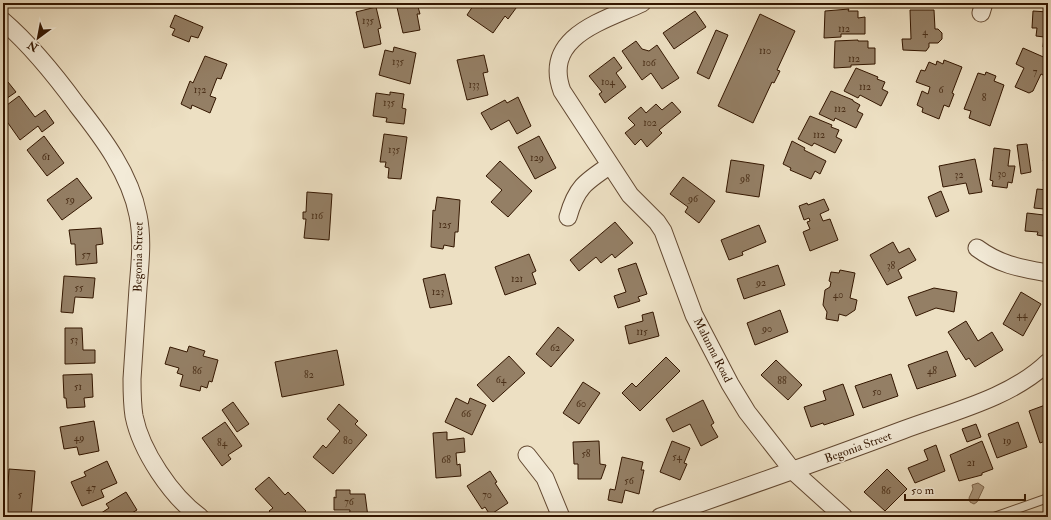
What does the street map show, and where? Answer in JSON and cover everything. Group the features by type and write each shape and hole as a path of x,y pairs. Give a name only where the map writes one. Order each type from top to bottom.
{"street":[{"name":"Malunna Road","path":"642,3 575,36 565,46 558,62 557,76 564,96 609,166 630,195 657,222 663,231 694,315 746,412 793,471 844,517"},
{"name":"Begonia Street","path":"3,21 23,39 53,73 89,120 114,157 126,179 137,210 140,233 140,256 132,379 134,417 140,437 160,473 184,503 200,517"},
{"path":"568,217 572,201 579,188 586,181 609,166"},
{"path":"977,248 991,258 1009,266 1048,273"},
{"name":"Begonia Street","path":"660,517 793,471 996,396 1028,379 1048,362"},
{"path":"527,454 544,478 561,517"}],"lane":[{"path":"994,517 1048,498"}],"shaded area":[{"path":"810,3 914,3 815,5"},
{"path":"978,483 984,487 977,502 974,504 970,502 969,498 973,489 972,485"}],"building":[{"path":"396,3 417,3 420,14 417,14 420,30 403,33"},
{"path":"475,3 482,8 485,3 519,4 508,19 505,16 493,33 467,15"},
{"path":"376,7 381,28 378,29 381,44 364,48 356,12"},
{"path":"849,9 848,11 858,11 858,18 865,17 865,34 841,34 841,37 824,38 825,11"},
{"path":"910,10 934,10 935,29 938,29 942,33 942,39 938,43 929,43 929,47 926,51 903,50 902,39 911,39"},
{"path":"695,11 706,27 674,49 663,33"},
{"path":"1033,11 1048,12 1048,47 1043,47 1044,37 1036,36 1037,28 1032,28"},
{"path":"760,14 795,31 777,70 780,71 774,83 772,82 753,123 718,106"},
{"path":"175,15 203,27 198,38 191,36 189,42 172,35 175,29 170,27"},
{"path":"716,30 728,35 709,79 697,73"},
{"path":"636,41 642,49 649,51 657,45 679,78 662,89 651,73 642,80 622,51"},
{"path":"835,41 868,41 868,48 875,48 875,64 851,65 851,67 834,68"},
{"path":"394,47 416,53 410,84 379,75 385,50 393,52"},
{"path":"1023,48 1048,59 1047,77 1041,74 1033,91 1029,93 1015,87 1024,68 1016,64"},
{"path":"484,55 488,72 483,73 488,95 467,100 457,60"},
{"path":"205,56 227,64 221,79 217,78 210,96 216,98 210,113 192,105 191,109 181,104 190,81 193,83"},
{"path":"614,57 622,68 616,73 626,87 605,103 599,94 602,92 589,76"},
{"path":"944,60 962,67 952,93 954,94 949,107 944,105 939,119 922,112 923,108 917,105 922,91 928,94 930,87 916,82 921,70 925,71 929,62 936,65 937,61 943,64"},
{"path":"856,68 878,77 877,79 885,82 882,89 888,92 881,106 860,95 858,98 844,91"},
{"path":"986,72 996,76 994,81 1004,85 990,126 969,118 971,111 964,109 978,73 985,75"},
{"path":"8,82 16,92 3,101 3,85"},
{"path":"831,91 853,100 860,105 857,111 863,114 856,128 835,118 834,121 819,114"},
{"path":"390,92 404,94 402,108 406,109 404,124 386,122 387,118 373,116 376,93 390,95"},
{"path":"19,96 35,117 45,110 54,123 42,132 38,126 20,140 3,116 3,108"},
{"path":"518,97 531,126 517,134 509,120 491,130 481,113 505,100 507,103"},
{"path":"672,102 681,112 659,130 662,133 647,147 641,139 635,145 625,133 635,125 628,118 641,107 646,113 656,104 662,110"},
{"path":"810,116 832,125 831,127 839,130 836,137 842,140 835,153 814,143 812,146 798,139"},
{"path":"384,134 407,137 401,179 388,178 389,168 385,167 386,162 380,162"},
{"path":"44,136 64,163 47,176 27,150"},
{"path":"539,136 556,168 535,179 518,147"},
{"path":"792,141 805,148 804,150 826,161 820,174 815,171 811,179 790,170 791,168 783,164"},
{"path":"1027,144 1031,172 1021,174 1017,145"},
{"path":"994,148 1010,150 1008,166 1015,166 1012,183 1008,182 1007,188 992,186 993,181 990,180"},
{"path":"1048,153 1048,164 1043,161"},
{"path":"975,159 982,192 969,194 966,183 943,187 939,166"},
{"path":"731,160 764,165 759,197 726,192"},
{"path":"500,161 532,191 508,217 491,202 502,190 486,176"},
{"path":"683,177 715,201 699,223 685,212 688,207 670,194"},
{"path":"77,178 92,198 62,220 47,200"},
{"path":"1037,189 1048,190 1048,237 1037,235 1038,232 1025,231 1027,213 1044,215 1044,209 1034,208"},
{"path":"941,191 949,211 936,217 928,197"},
{"path":"307,192 332,194 329,240 304,238 306,219 303,219 303,212 306,212"},
{"path":"437,197 460,200 458,232 455,232 454,247 444,245 443,249 431,247 433,210 435,211"},
{"path":"824,199 829,210 820,214 823,221 830,219 838,240 810,251 803,232 810,229 807,222 810,221 809,218 804,220 799,206 807,203 808,205"},
{"path":"615,222 633,243 615,258 612,254 601,263 596,257 579,271 570,260"},
{"path":"759,225 766,242 742,252 743,255 729,260 721,240"},
{"path":"101,228 103,244 96,245 97,263 76,265 75,244 71,244 69,230"},
{"path":"893,242 899,253 909,248 916,260 898,270 902,278 887,285 870,255"},
{"path":"529,254 536,271 532,273 536,284 505,295 495,267"},
{"path":"636,263 647,294 638,297 640,301 618,308 614,296 626,292 618,269"},
{"path":"778,265 785,285 744,299 737,279"},
{"path":"840,270 855,273 850,298 857,300 855,310 846,316 839,314 838,321 826,319 827,312 823,305 825,290 830,287 831,282 829,281 831,272 839,273"},
{"path":"445,274 452,304 430,308 423,279"},
{"path":"64,276 95,278 93,298 75,297 73,313 61,312"},
{"path":"934,288 957,292 954,312 936,308 916,316 908,297"},
{"path":"1021,292 1041,304 1023,336 1003,324"},
{"path":"780,310 788,332 755,345 747,323"},
{"path":"653,312 659,336 629,344 625,326 643,321 642,315"},
{"path":"966,321 978,341 992,332 1003,350 975,367 969,358 966,360 948,332"},
{"path":"558,327 574,340 551,367 536,354"},
{"path":"65,328 82,328 83,350 95,350 95,363 65,364"},
{"path":"189,346 205,351 203,356 218,360 212,382 209,381 207,388 201,386 200,391 180,386 183,375 177,373 179,368 165,364 170,347 187,352"},
{"path":"337,350 344,385 282,397 275,362"},
{"path":"947,351 956,376 917,389 908,365"},
{"path":"509,356 525,373 493,402 477,385"},
{"path":"666,357 680,371 640,411 622,393 632,383 636,387"},
{"path":"776,360 802,385 788,400 761,375"},
{"path":"92,374 93,397 84,398 85,407 67,408 66,398 64,398 63,375"},
{"path":"891,374 898,396 863,408 855,386"},
{"path":"583,382 600,393 579,424 563,413"},
{"path":"843,384 854,415 824,425 823,423 811,427 804,407 826,400 823,391"},
{"path":"456,398 468,404 470,398 486,405 472,435 445,422"},
{"path":"703,400 714,423 711,425 718,437 701,446 690,424 673,432 666,419"},
{"path":"233,402 249,424 237,432 222,410"},
{"path":"339,404 358,421 355,424 367,435 333,474 313,457 323,445 326,448 340,431 327,419"},
{"path":"1048,404 1048,440 1040,443 1029,411"},
{"path":"94,421 99,451 79,455 77,447 64,449 60,427"},
{"path":"225,422 242,446 228,455 231,459 222,466 202,438"},
{"path":"1018,422 1027,447 997,458 988,434"},
{"path":"976,424 981,437 967,442 962,429"},
{"path":"447,432 447,440 464,438 465,452 456,453 457,465 460,464 461,476 436,478 433,433"},
{"path":"599,441 600,464 606,465 601,479 578,479 578,464 574,464 573,442"},
{"path":"672,441 690,448 684,463 687,464 680,480 660,472"},
{"path":"982,441 993,469 982,473 982,475 959,481 950,455"},
{"path":"936,445 945,471 915,483 908,468 928,460 924,450"},
{"path":"622,457 643,462 641,470 644,470 639,494 625,490 622,503 608,500 610,489 615,490"},
{"path":"107,461 117,483 101,490 104,497 82,506 71,482 86,476 84,472"},
{"path":"9,469 35,471 31,517 6,517"},
{"path":"887,469 907,489 885,511 864,492"},
{"path":"490,471 497,482 495,483 508,503 490,515 485,507 482,509 467,486"},
{"path":"269,477 285,495 288,492 306,511 299,517 275,517 269,511 273,508 255,489"},
{"path":"336,490 350,490 350,494 365,494 368,517 349,517 350,510 334,510 334,497 336,498"},
{"path":"126,492 137,510 125,517 95,517 109,508 106,504"},
{"path":"763,514 764,516 767,514 770,517 759,517"}]}
